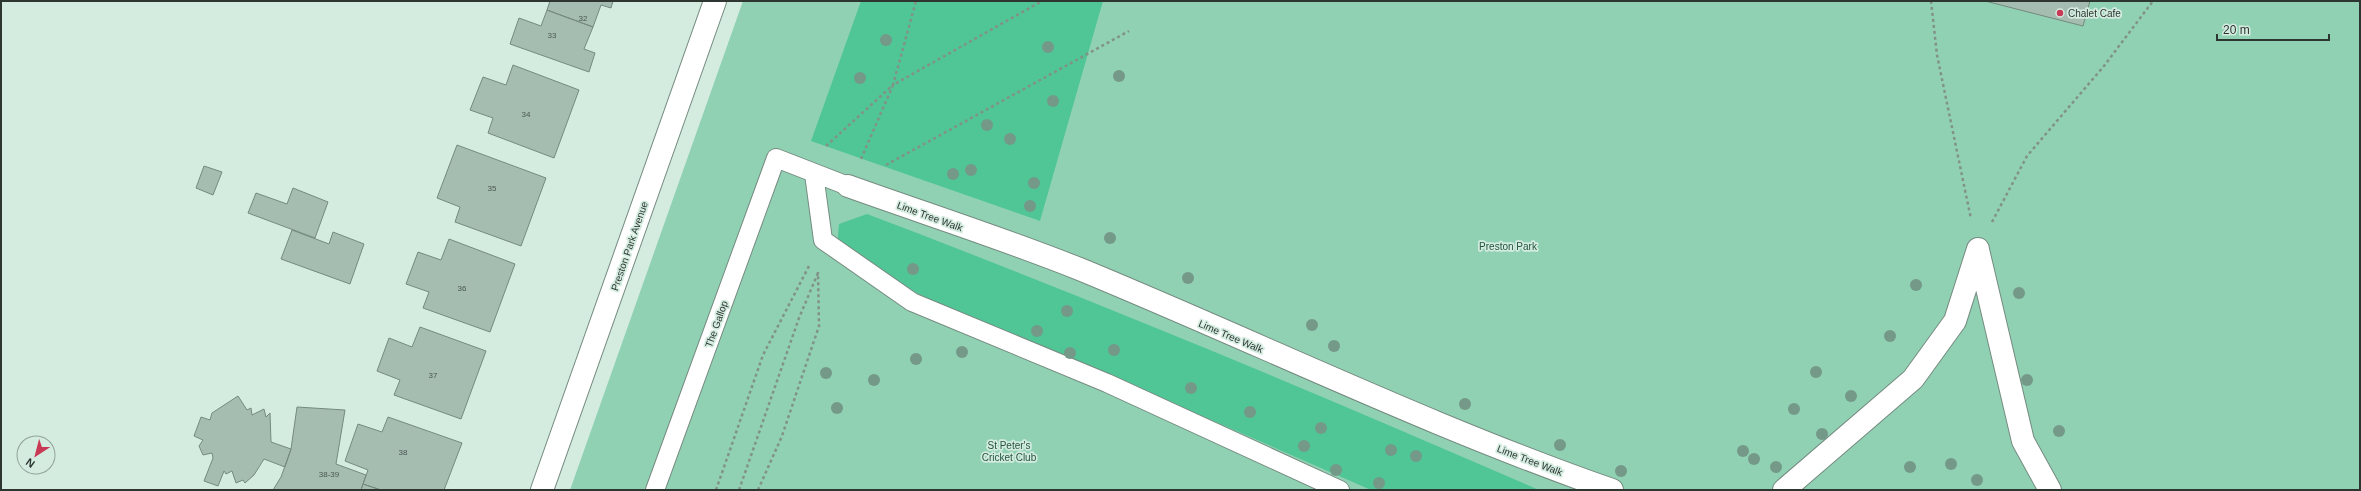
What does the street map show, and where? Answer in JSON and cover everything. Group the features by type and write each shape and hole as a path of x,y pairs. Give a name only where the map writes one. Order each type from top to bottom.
{"street":[{"name":"Preston Park Avenue","path":"542,490 715,1"},
{"name":"Lime Tree Walk","path":"848,186 1081,270 1432,421 1545,467 1612,490"},
{"path":"1784,490 1913,379 1956,321 1978,249"},
{"path":"1978,249 2023,441 2050,490"}],"lane":[{"name":"The Gallop","path":"655,490 776,158 808,172"},
{"path":"808,172 848,186"},
{"path":"808,172 823,240 912,302 1104,390 1340,490"}],"path":[{"path":"848,186 893,86 916,1"},
{"path":"808,172 893,86 1042,1"},
{"path":"1931,1 1937,55 1978,249"},
{"path":"1978,249 2027,156 2104,66 2153,1"},
{"path":"848,186 1128,31"},
{"path":"758,490 782,436 819,326 818,272 823,240"},
{"path":"716,490 763,355 823,240"},
{"path":"739,490 799,318 818,272"}],"green space":[{"name":"Preston Park","path":"743,1 2360,1 2360,490 570,490"},
{"path":"861,1 1103,1 1040,221 811,141"},
{"path":"867,214 1037,280 1205,348 1539,490 1371,490 1225,426 972,320 917,293 837,246 839,224"}],"building":[{"path":"550,1 613,1 611,8 601,5 593,27 547,10"},
{"name":"Chalet Cafe","path":"1985,1 2090,1 2083,26"},
{"path":"547,10 593,27 584,49 595,53 589,72 510,44 519,18 541,26"},
{"path":"513,65 579,90 554,158 488,133 493,118 470,110 483,77 506,85"},
{"path":"457,145 546,178 521,246 455,222 460,207 437,198"},
{"path":"204,166 222,172 213,195 196,188"},
{"path":"293,188 328,202 315,238 248,213 256,193 287,204"},
{"path":"292,230 329,244 333,232 364,244 350,284 281,259"},
{"path":"449,239 515,264 490,332 423,308 429,292 406,284 418,252 441,260"},
{"path":"420,327 486,351 461,419 394,395 400,380 377,371 389,338 412,347"},
{"path":"238,396 247,410 251,408 252,415 264,409 266,417 270,413 271,442 291,449 285,467 264,459 254,475 245,483 243,480 236,483 232,471 226,474 224,471 218,486 204,481 213,458 212,453 203,455 199,446 203,440 194,436 201,417 210,420 212,413"},
{"path":"297,407 345,410 336,464 366,475 361,490 273,490 281,477 291,449"},
{"path":"388,417 462,443 444,490 381,490 363,484 368,470 345,461 358,424 382,432"},
{"path":"363,484 381,490 361,490"}],"place":[{"name":"Chalet Cafe","path":"2060,13"}],"park label":[{"name":"St Peter's Cricket Club","path":"1009,450"}]}
